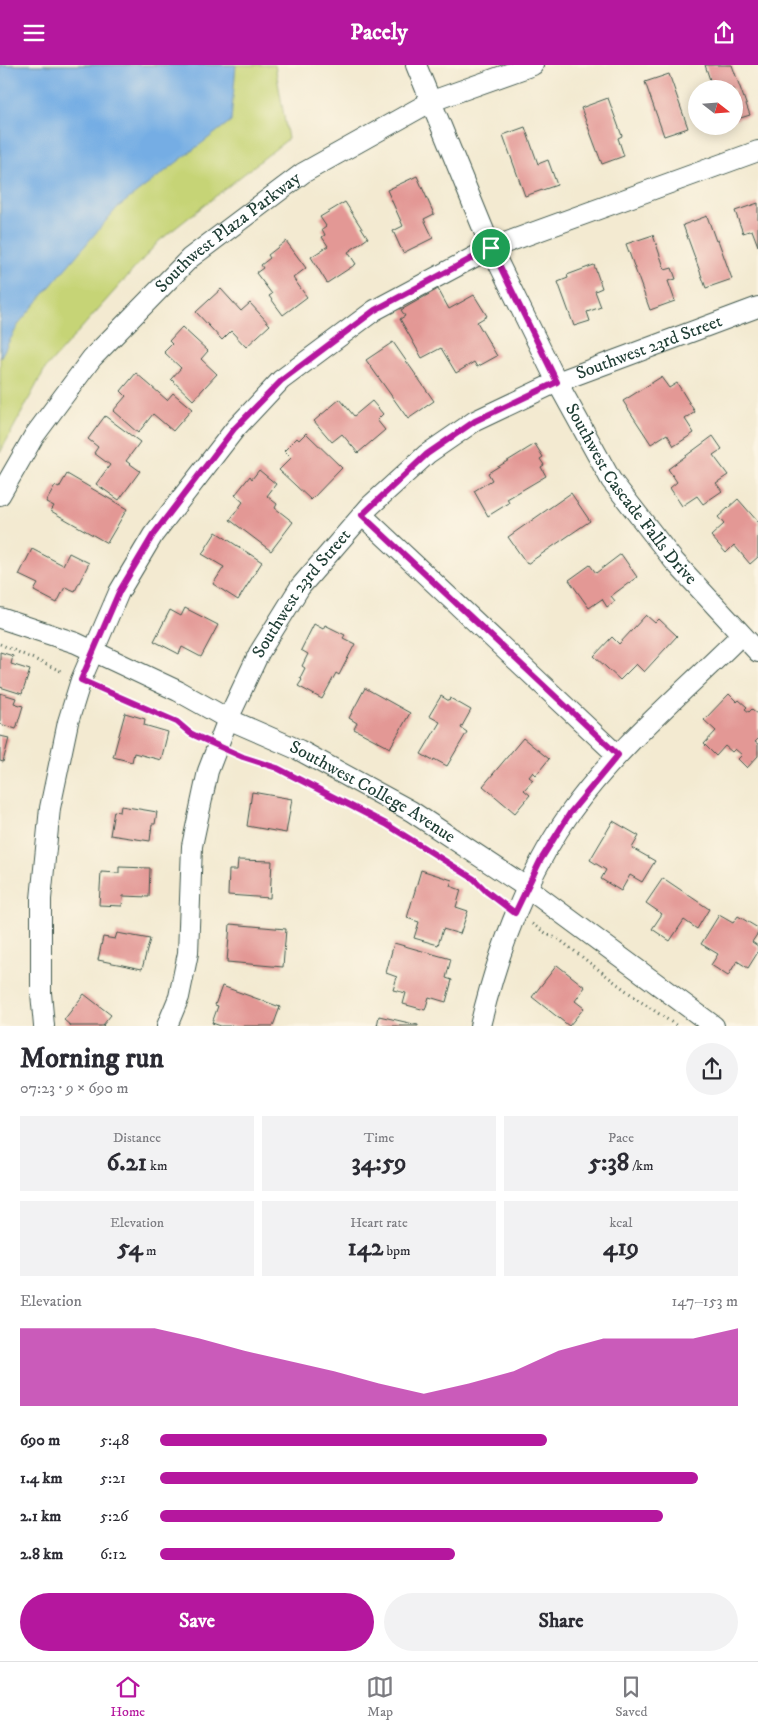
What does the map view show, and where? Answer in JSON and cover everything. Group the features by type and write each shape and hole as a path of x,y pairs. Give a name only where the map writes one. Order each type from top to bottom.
{"street":[{"name":"Southwest Cascade Falls Drive","path":"416,65 491,248 557,382 611,480 674,561 758,652"},
{"name":"Southwest Plaza Parkway","path":"0,495 34,436 92,358 190,258 303,173 432,101 533,65"},
{"path":"44,1026 40,993 41,899 50,808 68,722 81,680 119,592 153,535 234,429 282,380 375,310 491,248 758,151"},
{"name":"Southwest 23rd Street","path":"167,1026 180,997 188,953 192,846 208,771 228,719 259,653 300,587 362,515 427,454 475,421 557,382 758,307"},
{"path":"362,515 618,755"},
{"name":"Southwest College Avenue","path":"0,618 76,643 94,651 178,691 228,719 299,750 412,811 526,887 714,1026"},
{"path":"480,1026 497,962 515,913 540,861 570,813 618,755 741,635"}],"path":[{"path":"0,644 177,722 190,733 243,757 277,768 386,824 474,879 486,891 515,913 547,934 560,940 637,999 676,1026"}],"green space":[{"path":"0,65 275,65 288,139 159,241 45,369 0,453"}],"water":[{"path":"0,65 236,65 231,121 117,208 20,322 0,358"}],"building":[{"path":"705,65 732,65 737,80 710,80"},
{"path":"669,74 688,128 664,136 645,82"},
{"path":"743,96 750,115 743,117"},
{"path":"608,98 622,136 618,138 624,156 602,164 581,108"},
{"path":"525,127 538,164 548,160 557,185 525,196 503,135"},
{"path":"417,176 434,214 424,219 433,238 403,253 393,231 403,226 387,190"},
{"path":"345,202 368,238 348,252 356,264 327,283 311,257 328,246 322,237 325,235 322,229 326,226 320,217"},
{"path":"758,203 758,246 752,230 743,233 735,211"},
{"path":"707,216 732,279 706,288 683,225"},
{"path":"653,235 665,270 672,268 676,279 668,281 675,301 650,310 626,244"},
{"path":"286,241 306,268 293,278 307,297 283,315 269,296 272,294 256,273 263,268 261,265 270,258 268,255"},
{"path":"594,265 602,288 595,291 601,307 587,312 590,321 574,326 558,282 568,278 567,275"},
{"path":"221,289 241,311 250,303 270,325 246,347 231,331 222,340 196,312"},
{"path":"438,289 449,309 474,295 487,316 477,322 497,356 477,367 474,362 456,373 441,348 422,358 400,319 405,316 401,310"},
{"path":"182,327 208,351 201,359 217,374 193,400 171,379 181,368 164,352 172,344 169,341"},
{"path":"393,342 434,401 408,419 366,360"},
{"path":"136,373 167,400 173,393 192,409 173,431 153,414 138,433 113,411 126,396 121,391"},
{"path":"661,377 669,388 677,383 695,412 685,419 694,433 674,446 667,434 651,444 623,401"},
{"path":"340,399 354,416 372,401 383,414 377,420 385,430 358,453 342,434 332,442 314,421"},
{"path":"105,416 140,442 126,461 140,471 119,500 96,484 110,465 94,453 98,447 88,439"},
{"path":"306,433 342,468 311,500 279,470 291,458 284,451 297,438 299,440"},
{"path":"713,436 722,449 713,455 728,475 716,483 722,491 703,504 697,496 682,506 670,488 677,482 668,469"},
{"path":"535,444 543,457 540,459 544,465 541,467 546,476 507,499 509,503 488,516 474,491 492,480 488,473"},
{"path":"259,470 276,484 267,496 277,504 275,508 293,522 271,551 230,520 243,502 235,495 250,476 252,479"},
{"path":"67,474 127,509 107,543 51,511 54,506 46,502 55,486 59,488"},
{"path":"571,493 590,521 527,564 508,537"},
{"path":"738,499 758,522 758,557 750,564 734,545 726,553 711,536 724,524 718,517"},
{"path":"216,532 262,562 238,600 213,584 224,567 202,554"},
{"path":"32,549 63,565 69,553 89,563 75,591 65,587 57,603 34,591 38,584 19,575"},
{"path":"621,554 637,577 611,596 615,601 607,607 602,599 589,608 569,580 590,565 596,573"},
{"path":"185,608 218,625 201,657 182,647 179,654 154,641 170,610 181,616"},
{"path":"646,615 655,623 659,619 677,636 644,672 636,664 620,680 594,656 612,637 619,644"},
{"path":"314,624 323,629 325,625 345,635 343,638 355,644 339,675 336,673 322,699 298,686 302,680 300,678 305,668 302,666 308,654 301,650"},
{"path":"0,652 13,656 11,664 30,670 22,694 0,687"},
{"path":"365,688 410,713 390,748 354,729 357,723 349,718"},
{"path":"0,693 16,698 14,703 23,706 16,729 0,724"},
{"path":"729,694 737,702 739,700 747,707 745,709 749,712 752,709 758,714 758,739 755,742 758,744 758,756 747,768 738,759 742,755 735,749 732,752 725,746 716,756 704,744 716,731 704,720"},
{"path":"441,696 449,701 450,698 471,710 461,728 467,732 447,766 421,754 440,722 429,716"},
{"path":"125,713 145,719 144,725 168,732 161,760 134,753 132,762 113,757"},
{"path":"0,736 9,738 3,762 0,761"},
{"path":"523,738 549,759 536,775 533,772 529,777 533,780 524,790 530,795 515,813 483,786"},
{"path":"252,792 292,799 286,833 247,826"},
{"path":"121,806 157,812 155,824 152,824 150,841 110,835 114,811 120,812"},
{"path":"613,821 639,836 632,848 655,861 642,882 630,875 621,891 601,879 606,870 590,860"},
{"path":"238,860 272,861 270,898 228,895 229,870 237,870"},
{"path":"119,867 150,868 149,897 123,896 122,906 99,905 101,872 119,873"},
{"path":"421,870 452,880 450,886 461,890 456,907 468,911 460,934 443,929 438,945 414,938 419,922 407,918"},
{"path":"663,878 709,909 697,929 684,920 670,941 652,929 662,914 646,903"},
{"path":"719,915 733,923 738,916 758,928 758,933 752,942 758,946 758,952 748,968 737,961 728,976 711,965 718,954 701,944"},
{"path":"230,924 286,929 283,967 227,962"},
{"path":"117,933 150,939 142,969 98,960 103,937 115,939"},
{"path":"394,943 451,959 446,978 452,980 446,1002 429,997 425,1010 403,1004 406,993 393,990 397,977 386,973"},
{"path":"557,965 585,987 575,1001 584,1008 569,1026 532,997"},
{"path":"222,986 280,1007 273,1026 221,1026 212,1023 218,1006 215,1005"},
{"path":"84,994 111,1015 104,1026 71,1026 64,1020"},
{"path":"379,1016 418,1025 418,1026 377,1026"}],"route":[{"path":"491,248 557,382 475,421 427,454 362,515 618,755 570,813 540,861 515,913 486,891 474,879 386,824 309,783 277,768 243,757 196,736 177,722 81,680 119,592 153,535 234,429 282,380 375,310 491,248"}]}
